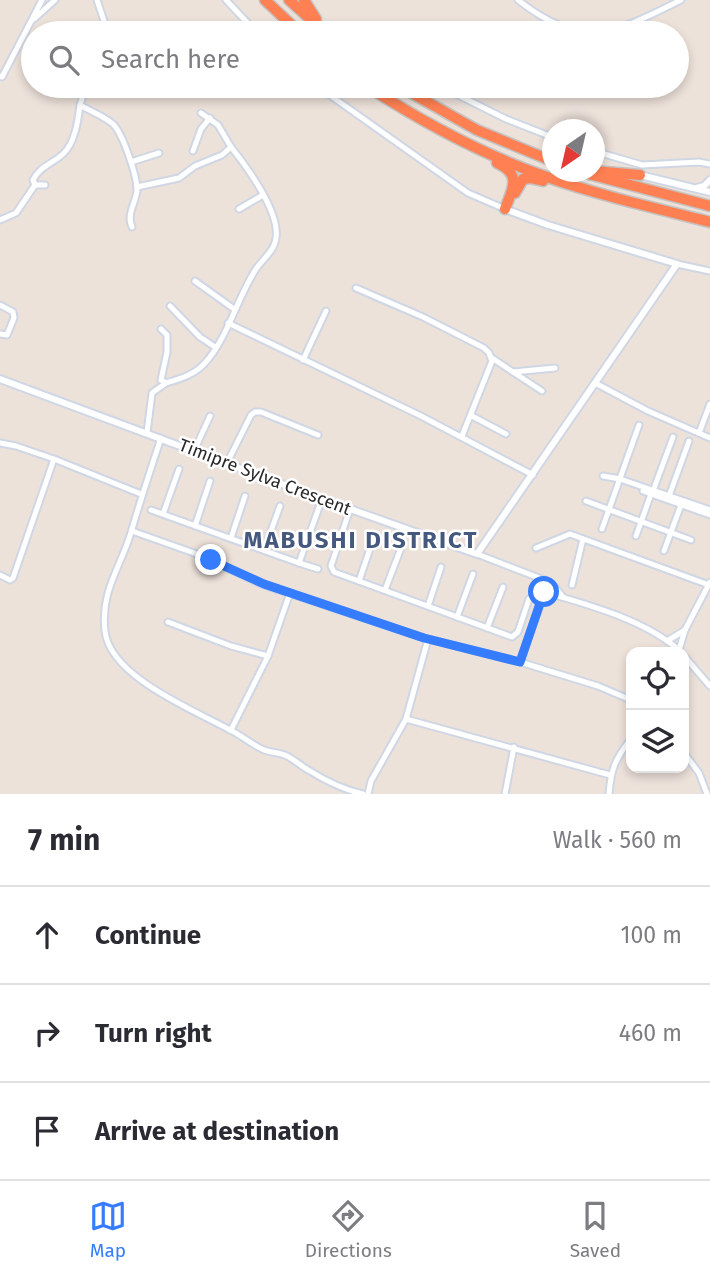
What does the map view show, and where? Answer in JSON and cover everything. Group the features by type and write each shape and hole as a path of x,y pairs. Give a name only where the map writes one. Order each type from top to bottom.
{"highway":[{"path":"289,0 313,21"},
{"path":"304,0 319,21"},
{"path":"265,1 287,21"},
{"path":"387,98 452,136 523,168 581,188 710,222"},
{"path":"420,98 477,130 542,157"},
{"path":"452,136 471,151 511,171 514,181 507,209"},
{"path":"605,172 640,174"},
{"path":"507,209 523,178 581,188"},
{"path":"605,179 710,206"}],"street":[{"path":"32,21 42,0"},
{"path":"32,21 55,0"},
{"path":"97,0 104,21"},
{"path":"226,0 246,21"},
{"path":"519,0 549,21"},
{"path":"639,21 678,1"},
{"path":"1,79 21,41"},
{"path":"35,186 33,180 37,172 68,148 82,98"},
{"path":"334,98 464,191 507,209 677,264 710,271"},
{"path":"464,98 542,133"},
{"path":"80,105 113,124 120,135 137,187 130,213 132,227"},
{"path":"147,433 152,393 166,383 198,370 215,347 256,268 276,237 268,207 256,181 231,148 218,125 201,113"},
{"path":"193,151 201,129 210,118"},
{"path":"137,187 179,178 195,166 222,155 231,148"},
{"path":"131,162 159,153"},
{"path":"605,154 642,165 698,162 710,164"},
{"path":"640,174 710,192"},
{"path":"694,188 704,186 710,180"},
{"path":"0,220 16,213 35,186 45,185"},
{"path":"239,209 263,195"},
{"path":"477,554 597,384 677,264"},
{"path":"195,281 234,309"},
{"path":"356,288 423,317 484,348 492,358 542,391"},
{"path":"0,306 14,314 7,335 0,334"},
{"path":"170,306 215,347"},
{"path":"303,360 326,311"},
{"path":"228,323 462,436 533,475"},
{"path":"161,329 167,335 167,352 161,380 166,383"},
{"path":"462,436 472,416 492,358"},
{"path":"513,372 555,368"},
{"name":"Timipre Sylva Crescent","path":"0,379 547,581 563,597"},
{"path":"597,384 710,438"},
{"path":"699,433 710,404"},
{"path":"227,463 255,412 318,435"},
{"path":"194,451 210,416"},
{"path":"472,416 506,434"},
{"path":"602,528 639,425"},
{"path":"636,536 673,437"},
{"path":"161,438 141,494 132,531 109,584 105,599 104,629 107,643 120,661 156,692 260,748 286,755 324,779 349,791 365,794 406,719 428,639"},
{"path":"669,496 689,441"},
{"path":"0,443 54,459 141,494"},
{"path":"0,575 9,580 13,578 54,459"},
{"path":"163,514 180,469"},
{"path":"603,476 681,505 708,512"},
{"path":"195,526 210,481"},
{"path":"652,492 708,512"},
{"path":"231,538 246,496"},
{"path":"299,563 322,499"},
{"path":"708,512 710,500"},
{"path":"586,501 691,540"},
{"path":"664,551 681,505"},
{"path":"264,550 280,506"},
{"path":"350,509 331,569 512,637 516,636 528,599"},
{"path":"151,510 318,569"},
{"path":"132,531 194,553 290,593 428,639 520,662 595,685 626,698"},
{"path":"536,548 570,534 709,583 685,630 682,647"},
{"path":"359,581 374,537"},
{"path":"572,585 583,539"},
{"path":"385,590 401,548"},
{"path":"428,606 441,567"},
{"path":"457,617 472,575"},
{"path":"520,662 547,581"},
{"path":"488,628 503,587"},
{"name":"Timipre Sylva Crescent","path":"544,592 615,615 667,640 675,647"},
{"path":"231,730 268,656 290,593"},
{"path":"168,622 231,646 268,656"},
{"path":"667,640 685,630"},
{"name":"Timipre Sylva Crescent","path":"689,662 710,686"},
{"path":"406,719 610,775"},
{"path":"609,794 610,775 626,745"},
{"path":"505,794 514,747"},
{"path":"689,760 699,773 707,794"}],"district":[{"name":"MABUSHI DISTRICT","path":"361,540"}],"route":[{"path":"211,560 264,584 424,638 520,662 544,592"}]}
